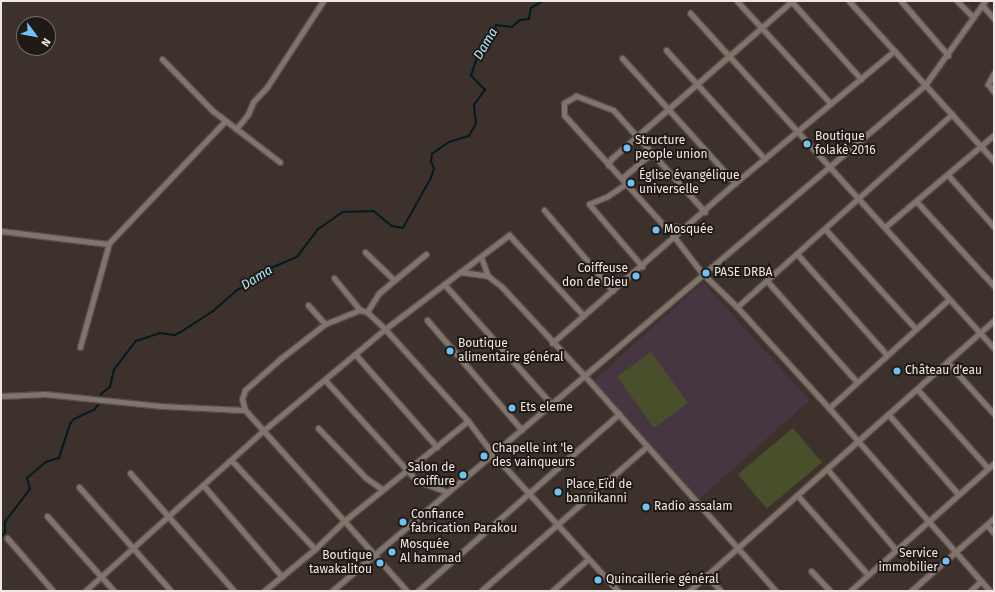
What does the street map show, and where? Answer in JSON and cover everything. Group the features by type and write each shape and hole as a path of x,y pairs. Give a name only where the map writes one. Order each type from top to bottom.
{"street":[{"path":"236,129 248,114 253,102 267,87 323,1"},
{"path":"737,1 831,104"},
{"path":"608,165 611,159 792,1 861,79"},
{"path":"849,1 994,161"},
{"path":"901,1 948,55"},
{"path":"957,1 973,17"},
{"path":"332,591 492,453 552,405 584,375 829,164 925,85 948,55 983,3 994,19"},
{"path":"690,13 859,197 994,348"},
{"path":"666,50 765,159"},
{"path":"552,343 705,212 735,184 894,51"},
{"path":"622,58 667,110 735,184"},
{"path":"162,59 174,74 225,121 280,162"},
{"path":"994,73 988,84 994,92"},
{"path":"705,212 638,136 609,107 576,96 567,99 562,108 564,115 664,225 702,273 737,306 990,591"},
{"path":"737,306 767,281 952,114"},
{"path":"80,346 108,244 225,121"},
{"path":"885,227 982,147 994,135"},
{"path":"622,178 652,152"},
{"path":"948,175 994,227"},
{"path":"627,183 606,197 589,204 642,266"},
{"path":"916,201 994,286"},
{"path":"544,210 613,291"},
{"path":"664,225 686,228"},
{"path":"825,229 916,330"},
{"path":"1,231 108,244"},
{"path":"85,591 264,430 385,329 511,235 584,316"},
{"path":"366,252 393,279"},
{"path":"367,312 379,293 393,279 426,254"},
{"path":"797,254 888,355"},
{"path":"481,257 488,276"},
{"path":"461,272 488,276 501,286 552,343 584,375 776,591"},
{"path":"334,278 360,310 367,312 385,329 468,422 492,453 618,591"},
{"path":"767,281 857,382"},
{"path":"444,284 552,405"},
{"path":"829,408 949,299"},
{"path":"308,305 325,324"},
{"path":"360,310 325,324 245,390 242,399 245,410 407,591"},
{"path":"427,320 522,430"},
{"path":"689,591 994,320"},
{"path":"355,354 437,447"},
{"path":"947,362 994,414"},
{"path":"325,380 417,481 447,492"},
{"path":"917,389 988,468"},
{"path":"1,396 45,394 107,401 245,410"},
{"path":"418,591 618,414"},
{"path":"888,414 958,494"},
{"path":"264,591 315,549 344,521 382,489 468,422"},
{"path":"318,428 366,478 382,489"},
{"path":"481,591 647,446"},
{"path":"231,460 315,549"},
{"path":"850,591 994,463"},
{"path":"827,469 896,550"},
{"path":"130,473 234,591"},
{"path":"202,485 282,577"},
{"path":"79,487 171,591"},
{"path":"797,495 868,575"},
{"path":"47,516 114,591"},
{"path":"911,591 994,518"},
{"path":"987,525 994,533"},
{"path":"7,538 53,591"},
{"path":"552,591 588,559"},
{"path":"811,571 830,591"},
{"path":"706,576 721,591"},
{"path":"970,591 981,581"}],"shaded area":[{"path":"703,282 809,400 699,500 592,382"}],"green space":[{"path":"651,352 688,403 654,428 617,377"},
{"path":"793,428 822,462 767,509 738,474"}],"waterway":[{"name":"Dama","path":"100,397 102,393 110,387 114,370 136,341 160,333 175,335 181,332 212,312 237,290 255,282 271,268 297,257 317,230 343,212 374,211 392,226 403,228 431,178 434,169 431,161 432,154 449,142 469,136 476,124 474,105 485,90 471,76 476,61 495,34 496,25 512,27 520,20 529,19 531,8 543,1"},
{"name":"Dama","path":"1,537 5,532 5,522 30,489 27,478 46,462 59,458 70,424 74,419 95,409 101,401"}],"place":[{"name":"Boutique folakè 2016","path":"807,144"},
{"name":"Structure people union","path":"627,148"},
{"name":"Église évangélique universelle","path":"631,183"},
{"name":"Mosquée","path":"656,230"},
{"name":"PASE DRBA","path":"706,273"},
{"name":"Coiffeuse don de Dieu","path":"636,276"},
{"name":"Boutique alimentaire général","path":"450,351"},
{"name":"Château d'eau","path":"897,371"},
{"name":"Ets eleme","path":"512,408"},
{"name":"Chapelle int 'le des vainqueurs","path":"484,456"},
{"name":"Salon de coiffure","path":"463,475"},
{"name":"Place Eïd de bannikanni","path":"558,492"},
{"name":"Radio assalam","path":"646,507"},
{"name":"Confiance fabrication Parakou","path":"403,522"},
{"name":"Mosquée Al hammad","path":"392,552"},
{"name":"Service immobilier","path":"946,561"},
{"name":"Boutique tawakalitou","path":"380,563"},
{"name":"Quincaillerie général","path":"598,580"}]}
